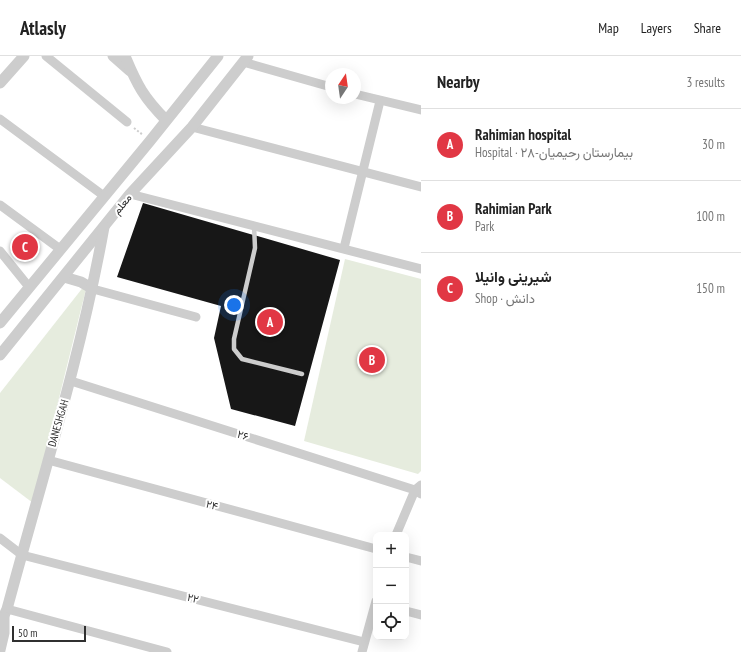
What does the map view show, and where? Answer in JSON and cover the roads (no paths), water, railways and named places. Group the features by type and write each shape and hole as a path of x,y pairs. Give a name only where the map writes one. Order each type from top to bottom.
{"street":[{"path":"0,83 24,56"},
{"path":"46,56 127,122"},
{"path":"113,56 132,73"},
{"path":"125,56 137,85 148,102 166,120"},
{"name":"معلم","path":"0,323 218,56"},
{"path":"246,59 325,85"},
{"name":"معلم","path":"0,355 130,194 192,127 246,59"},
{"path":"361,96 421,110"},
{"path":"344,248 380,101"},
{"path":"0,119 104,196"},
{"path":"192,127 421,187"},
{"path":"130,194 421,269"},
{"path":"0,205 60,249"},
{"name":"DANESHGAH","path":"0,650 4,633 4,616 71,381 93,289 104,227"},
{"path":"0,251 29,287"},
{"path":"64,277 80,282 93,289 196,317"},
{"name":"۲۶","path":"71,381 419,490"},
{"name":"۲۴","path":"48,460 373,548"},
{"path":"398,532 419,490"},
{"path":"0,538 22,555"},
{"name":"۲۲","path":"22,555 364,642"},
{"path":"409,558 421,561"},
{"path":"362,652 375,604"},
{"path":"409,612 421,614"},
{"path":"4,616 167,652"}],"lane":[{"path":"254,225 255,248 234,339 234,349 242,359 302,374"}],"place":[{"name":"شیرینی وانیلا","path":"25,247"},
{"name":"Rahimian hospital","path":"270,322"},
{"name":"Rahimian Park","path":"372,360"}]}
